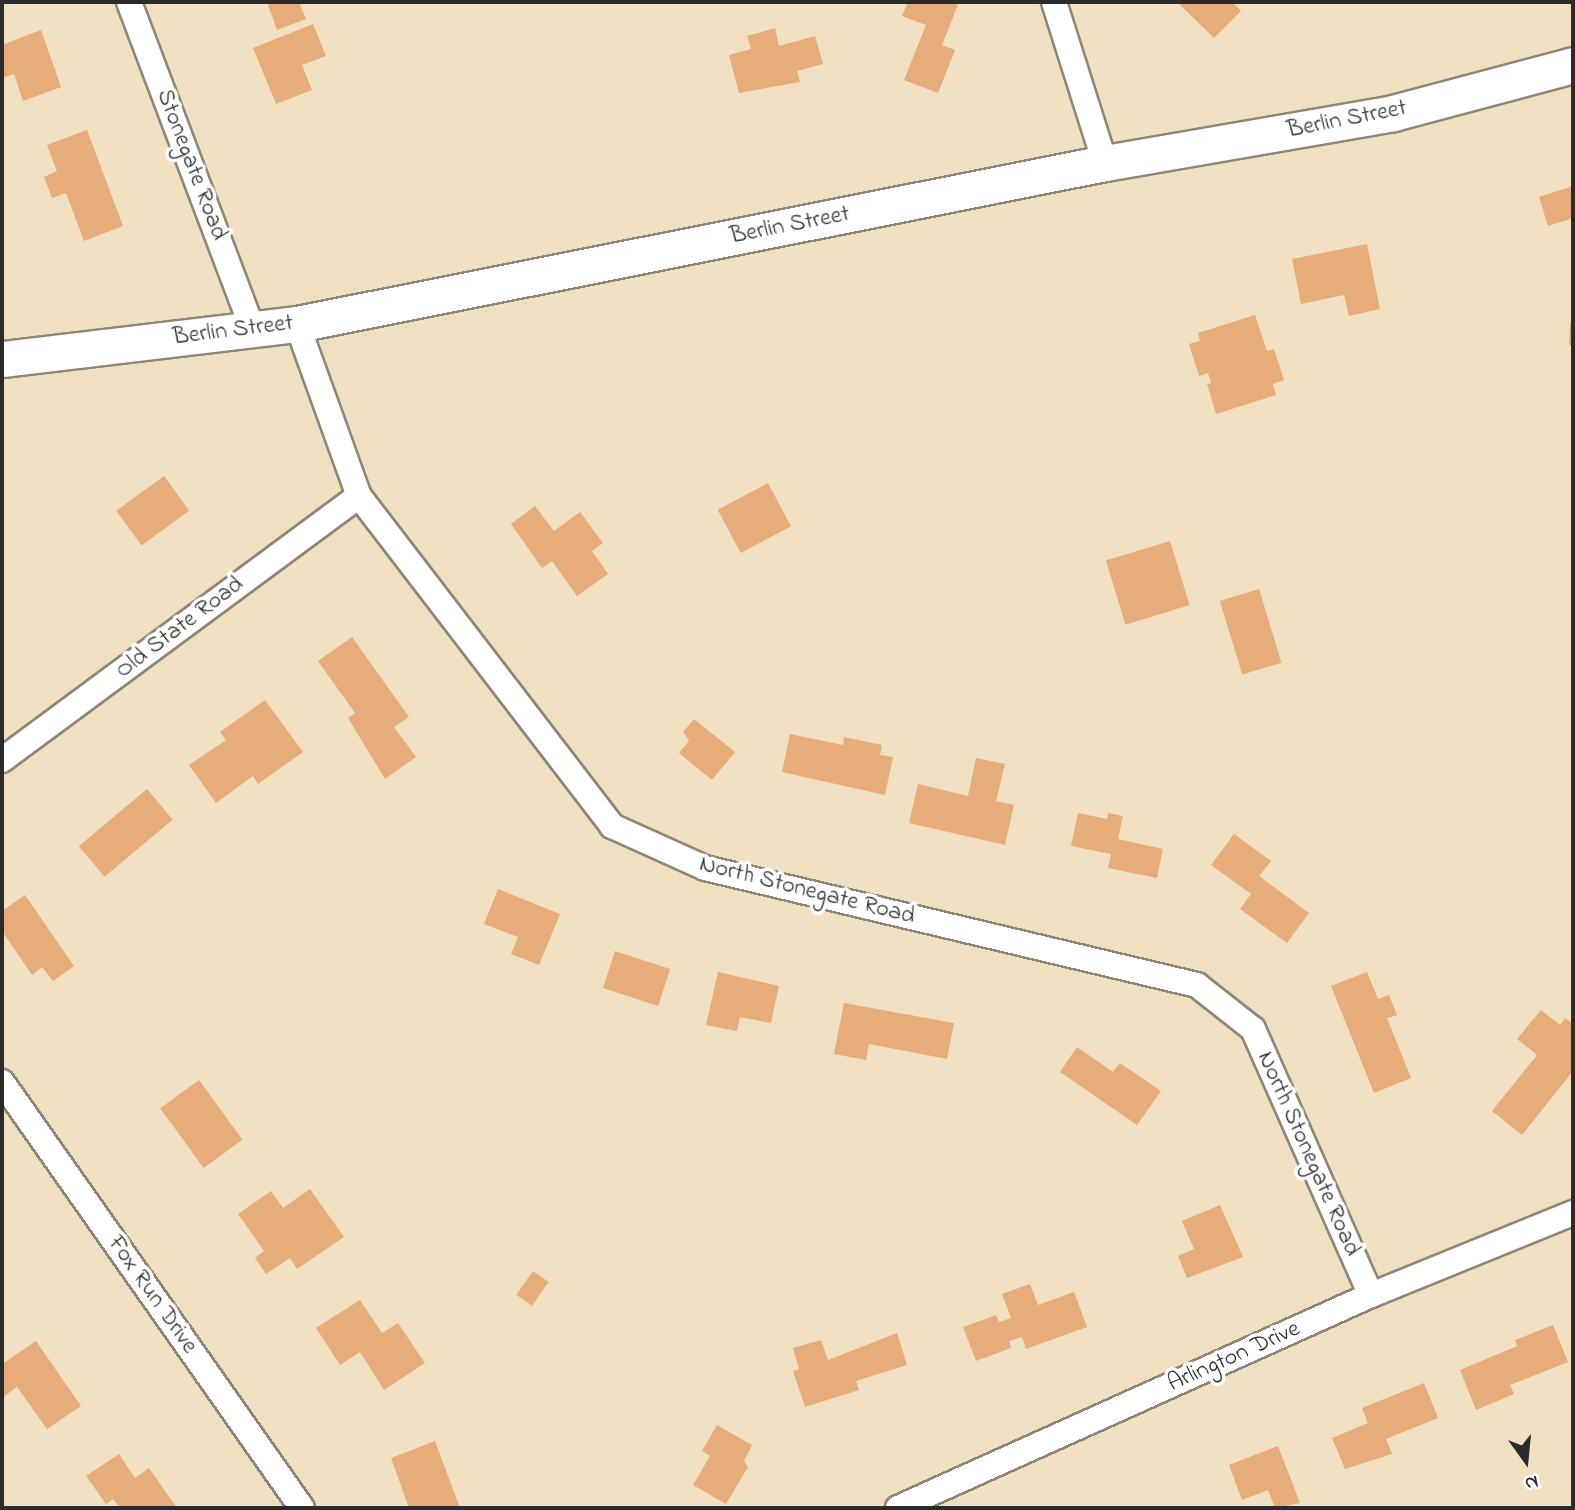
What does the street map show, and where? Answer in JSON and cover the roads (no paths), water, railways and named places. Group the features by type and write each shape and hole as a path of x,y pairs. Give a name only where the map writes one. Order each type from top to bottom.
{"main road":[{"name":"Berlin Street","path":"2,359 297,324 1105,163 1393,113 1573,65"}],"street":[{"name":"Stonegate Road","path":"129,2 252,328"},
{"path":"1054,2 1105,163"},
{"name":"North Stonegate Road","path":"297,324 359,496 612,826 705,868 1197,985 1253,1029 1371,1295"},
{"name":"Old State Road","path":"2,761 359,496"},
{"name":"Fox Run Drive","path":"2,1082 302,1508"},
{"name":"Arlington Drive","path":"898,1508 1371,1295 1573,1213"}]}
